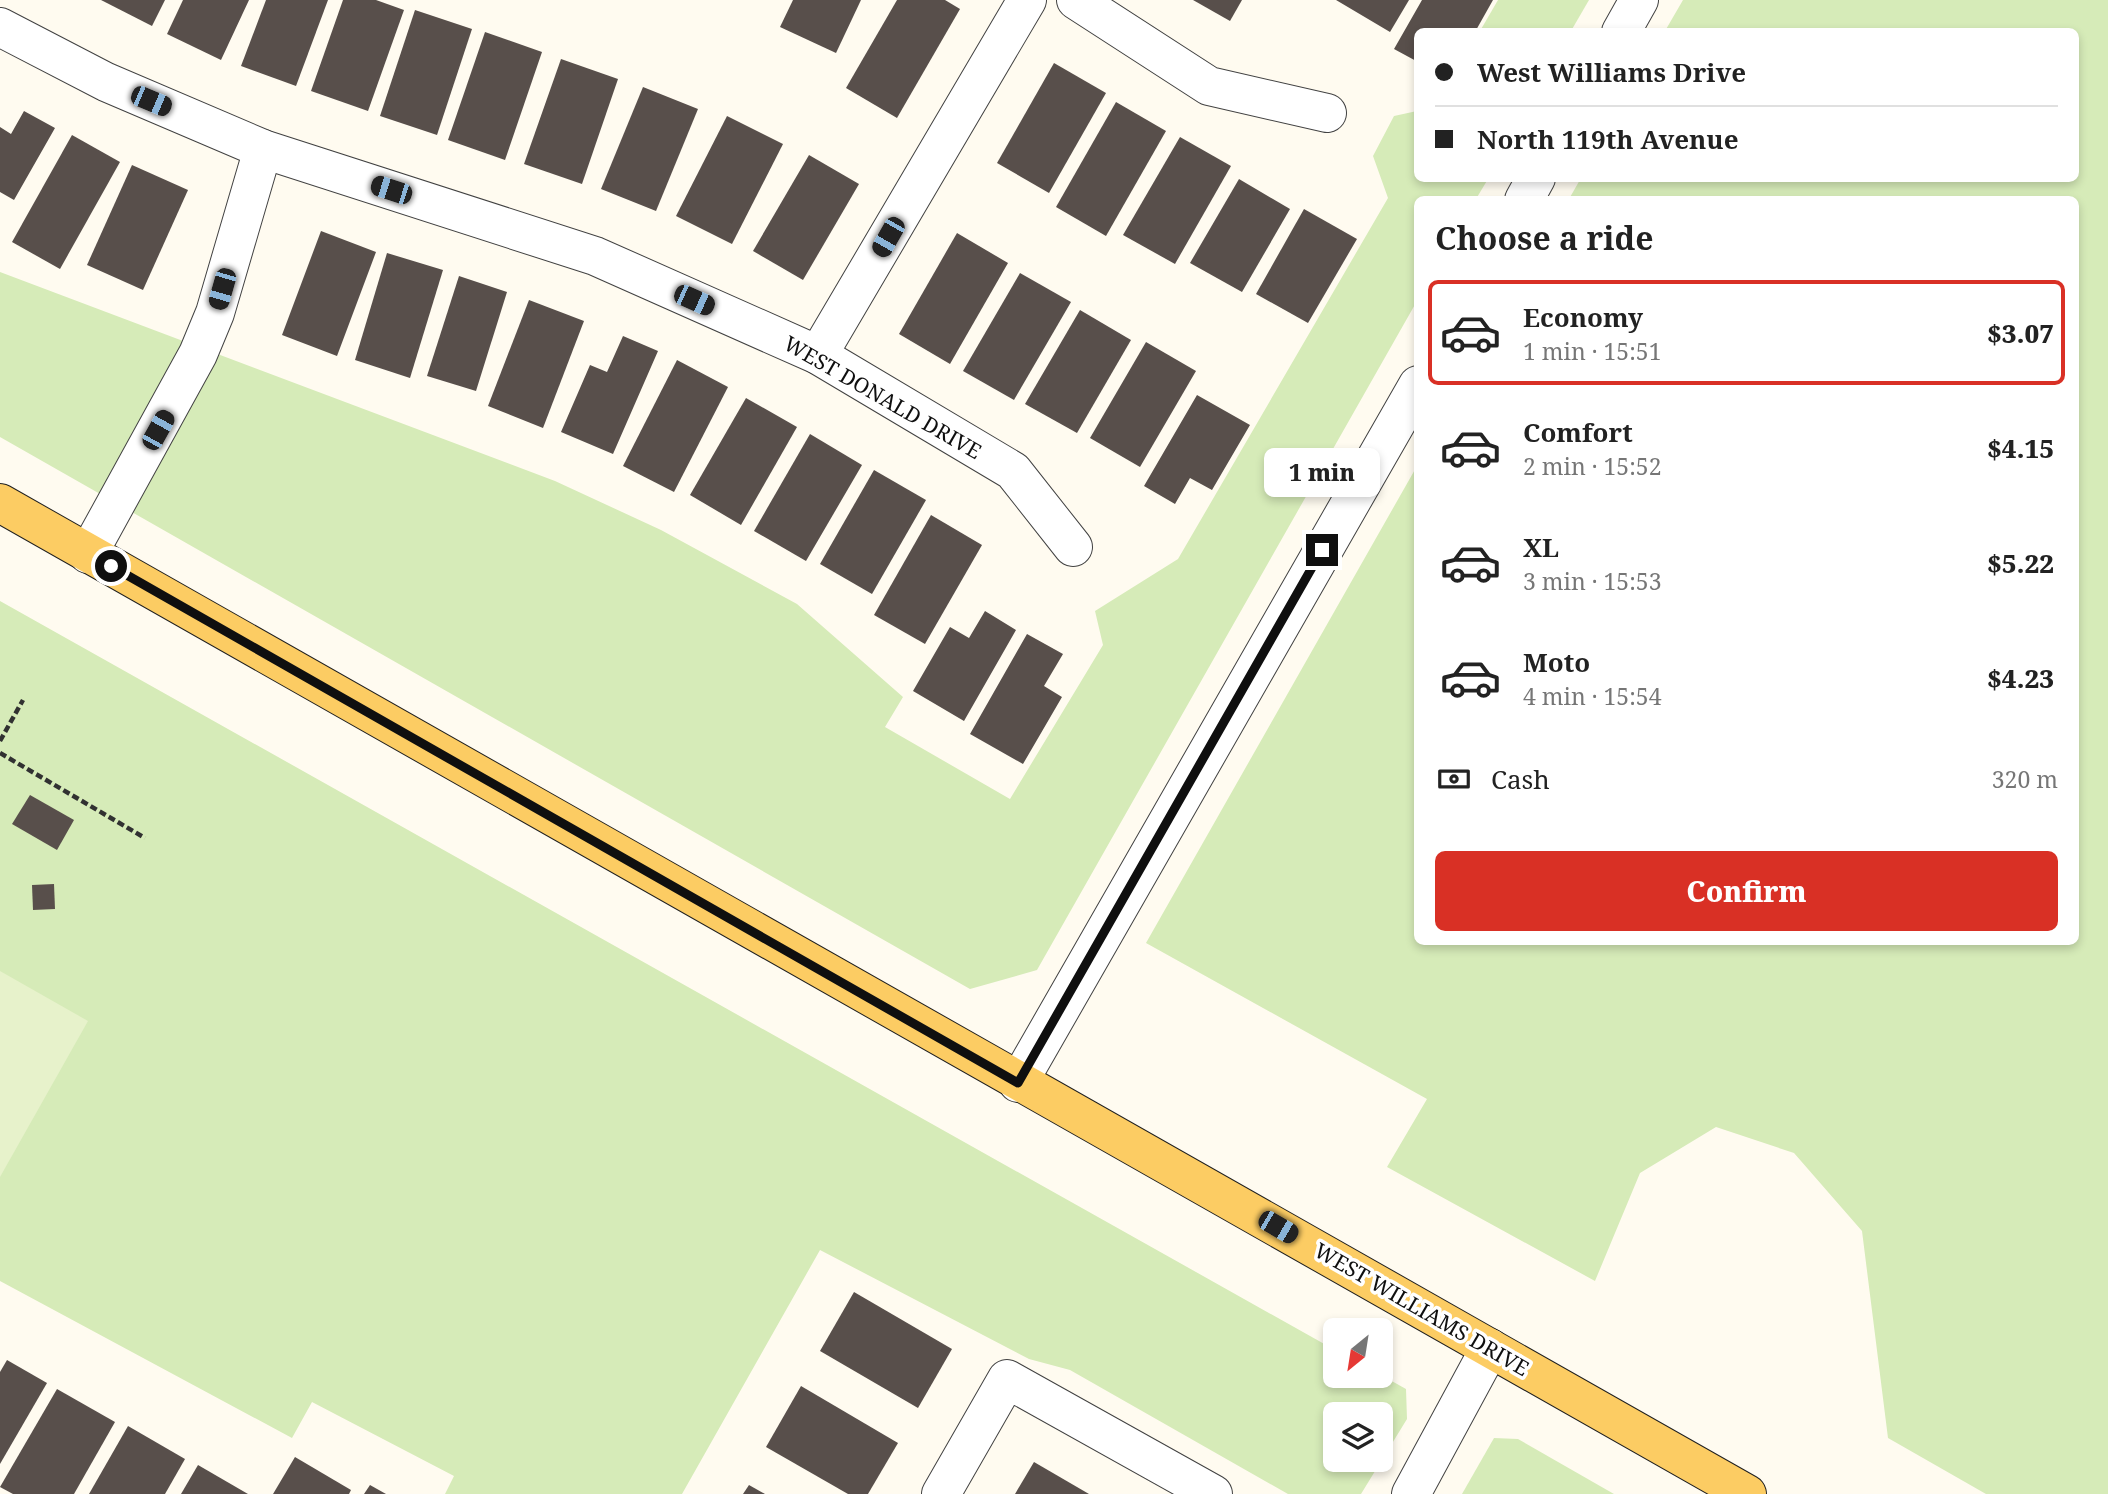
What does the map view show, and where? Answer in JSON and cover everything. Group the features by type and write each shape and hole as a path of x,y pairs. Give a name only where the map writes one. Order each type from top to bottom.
{"main road":[{"name":"WEST WILLIAMS DRIVE","path":"0,503 1018,1083 1747,1494"}],"street":[{"path":"818,355 1027,0"},
{"path":"1076,0 1209,86 1327,113"},
{"path":"1623,28 1639,0"},
{"name":"WEST DONALD DRIVE","path":"0,27 106,82 263,149 595,256 818,355 1013,471 1073,547"},
{"path":"88,554 198,354 215,313 263,149"},
{"path":"1018,1083 1414,392"},
{"path":"1411,1494 1490,1348"},
{"path":"942,1494 1007,1379 1213,1494"}],"path":[{"path":"0,741 23,700"},
{"path":"0,752 145,838"}],"green space":[{"path":"1498,0 1589,0 1573,28 1482,28"},
{"path":"1683,0 2108,0 2108,1494 1986,1494 1888,1438 1862,1231 1794,1153 1716,1127 1640,1173 1595,1281 1387,1167 1427,1099 1146,943 1414,471 1414,945 2079,945 2079,196 1571,196 1579,182 2079,182 2079,28 1667,28"},
{"path":"1414,112 1414,182 1486,182 1478,196 1414,196 1414,306 1037,970 970,989 0,437 0,272 555,481 661,530 797,604 903,697 885,727 1010,799 1103,645 1095,611 1178,559 1388,198 1373,156 1394,116"},
{"path":"0,601 1323,1343 1323,1388 1393,1388 1393,1382 1406,1389 1407,1419 1393,1442 1393,1402 1323,1402 1323,1472 1374,1472 1361,1494 1288,1494 1070,1370 1029,1359 820,1250 682,1494 445,1494 454,1476 312,1402 292,1438 0,1281"},
{"path":"0,971 88,1021 0,1177"},
{"path":"1494,1438 1518,1439 1614,1494 1462,1494"}],"building":[{"path":"101,0 165,0 152,26"},
{"path":"183,0 249,0 221,60 167,34"},
{"path":"266,0 328,0 296,86 241,66"},
{"path":"343,0 376,0 404,10 368,111 311,91"},
{"path":"793,0 861,0 836,53 780,27"},
{"path":"897,0 945,0 960,9 897,118 846,88"},
{"path":"1193,0 1242,0 1230,21"},
{"path":"1336,0 1409,0 1390,32"},
{"path":"1422,0 1493,0 1477,28 1414,28 1414,60 1394,49"},
{"path":"415,10 472,29 437,135 380,116"},
{"path":"485,32 542,52 505,160 448,140"},
{"path":"561,59 618,79 582,184 524,164"},
{"path":"1054,63 1106,93 1049,193 997,163"},
{"path":"643,87 698,109 656,211 601,189"},
{"path":"1116,102 1166,131 1106,236 1056,207"},
{"path":"24,111 55,128 14,200 0,192 0,127 11,134"},
{"path":"727,116 783,144 732,244 676,216"},
{"path":"72,135 120,162 60,269 12,242"},
{"path":"1180,137 1231,166 1175,264 1123,235"},
{"path":"809,155 859,184 803,280 753,251"},
{"path":"132,165 188,190 143,290 87,265"},
{"path":"1239,179 1290,209 1242,292 1190,263"},
{"path":"1304,209 1357,239 1308,323 1256,294"},
{"path":"321,231 376,252 337,356 282,335"},
{"path":"957,233 1008,263 950,364 899,334"},
{"path":"387,253 443,270 410,378 355,360"},
{"path":"1020,273 1071,302 1014,400 963,371"},
{"path":"459,276 507,292 476,391 427,376"},
{"path":"529,300 584,321 543,428 488,406"},
{"path":"1080,310 1131,340 1077,433 1025,404"},
{"path":"623,336 658,351 613,454 561,432 590,365 607,372"},
{"path":"1146,342 1196,371 1140,467 1090,438"},
{"path":"677,360 728,387 674,492 623,466"},
{"path":"1197,395 1250,425 1212,490 1190,478 1175,504 1144,486"},
{"path":"746,398 797,427 741,525 690,495"},
{"path":"810,434 862,465 806,561 754,531"},
{"path":"874,470 926,500 872,594 820,564"},
{"path":"931,515 982,545 925,644 874,615"},
{"path":"985,611 1016,630 964,721 913,691 950,627 969,638"},
{"path":"1027,634 1063,654 1044,686 1062,697 1023,764 970,734"},
{"path":"30,795 74,820 57,850 12,824"},
{"path":"54,884 55,909 33,910 32,885"},
{"path":"854,1292 952,1349 918,1408 820,1351"},
{"path":"7,1360 47,1383 0,1464 0,1372"},
{"path":"801,1386 898,1443 868,1494 848,1494 766,1447"},
{"path":"57,1389 115,1422 74,1494 13,1494 0,1487"},
{"path":"128,1426 185,1459 165,1494 89,1494"},
{"path":"295,1457 351,1490 349,1494 273,1494"},
{"path":"1034,1462 1089,1494 1015,1494"},
{"path":"198,1465 248,1494 181,1494"},
{"path":"370,1485 386,1494 364,1494"},
{"path":"749,1485 765,1494 743,1494"}],"route":[{"path":"111,566 1018,1083 1322,550"}]}
